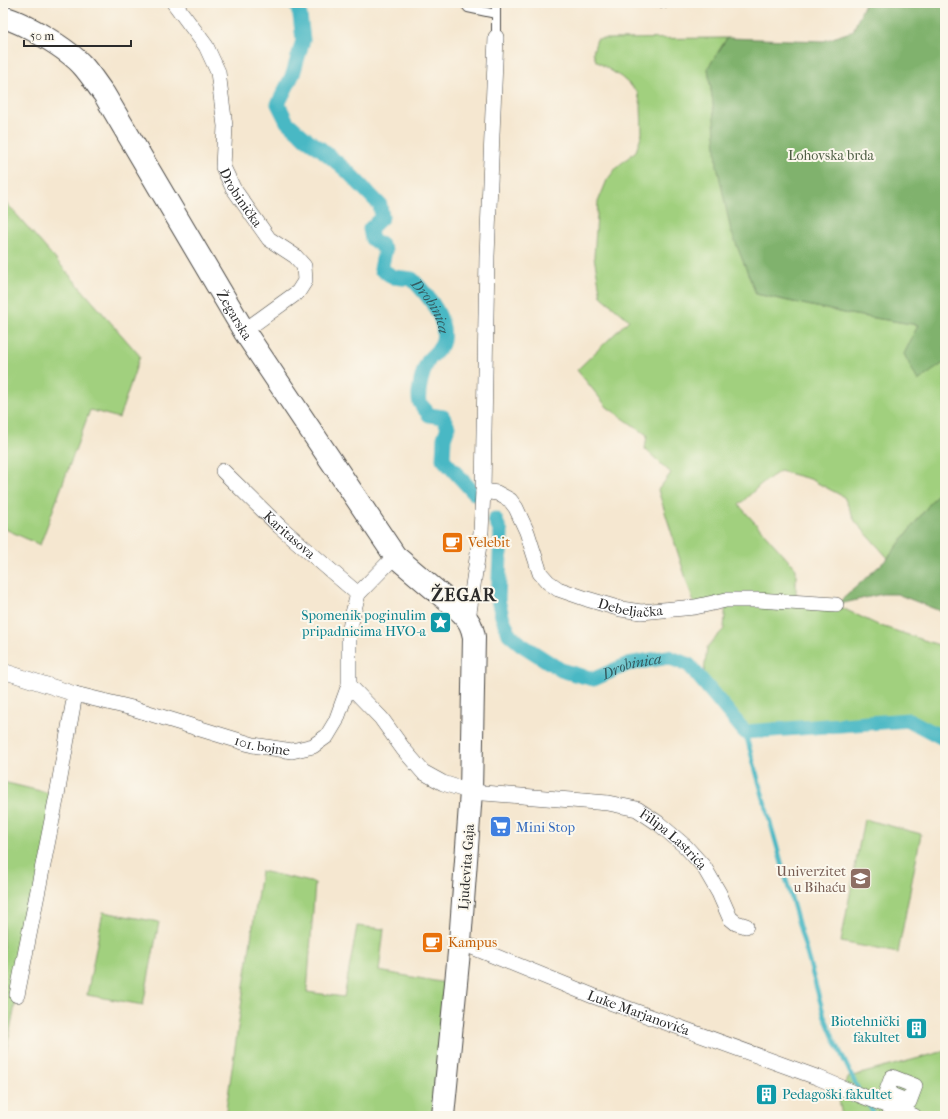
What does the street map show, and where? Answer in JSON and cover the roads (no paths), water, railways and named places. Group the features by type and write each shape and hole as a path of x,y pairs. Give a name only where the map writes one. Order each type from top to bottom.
{"street":[{"name":"Drobinička","path":"174,3 206,46 218,72 225,126 223,167 233,188 270,239 294,256 304,266 305,281 298,292 244,331"},
{"name":"Žegarska","path":"3,17 14,20 56,44 83,66 104,94 244,331 395,556 468,619"},
{"path":"468,619 481,532 483,491 487,256 496,37"},
{"name":"Karitasova","path":"223,471 279,526 358,594"},
{"name":"Debeljačka","path":"483,491 497,493 510,500 516,508 527,532 540,574 558,589 587,599 621,609 641,612 695,606 726,600 757,600 836,605"},
{"name":"101. bojne","path":"3,671 75,694 132,708 253,745 292,751 313,746 327,736 336,721 349,685 348,634 352,613 358,594 395,556"},
{"name":"Ljudevita Gaja","path":"442,1116 460,942 471,792 474,636 468,619"},
{"name":"Filipa Lastrića","path":"349,685 381,718 404,750 424,772 443,784 471,792 608,803 637,809 658,823 686,847 704,867 719,892 730,918 736,923 746,926"},
{"path":"17,995 57,794 75,694"},
{"name":"Luke Marjanovića","path":"460,942 593,996 819,1078 861,1096 895,1103 914,1116"}],"lane":[{"path":"464,3 468,8 496,14"},
{"path":"496,3 496,37"}],"waterway":[{"name":"Drobinica","path":"296,3 300,15 303,40 293,74 278,104 287,122 347,171 380,205 382,217 370,229 372,239 381,245 385,251 381,269 393,277 412,279 436,308 443,326 444,335 442,344 430,358 425,367 421,380 419,399 420,403 429,415 443,417 448,427 444,438 443,459 474,493"},
{"name":"Drobinica","path":"495,519 501,533 498,600 509,634 522,645 561,670 594,679 628,664 668,657 689,665 745,732 909,720 945,739"},
{"path":"745,732 824,1015 859,1091"},
{"path":"867,1102 875,1116"}],"place":[{"name":"Velebit","path":"452,542"},
{"name":"Spomenik poginulim pripadnicima HVO-a","path":"441,623"},
{"name":"Mini Stop","path":"501,827"},
{"name":"Univerzitet u Bihaću","path":"861,879"},
{"name":"Kampus","path":"432,942"},
{"name":"Biotehnički fakultet","path":"916,1029"},
{"name":"Pedagoški fakultet","path":"767,1094"}],"district":[{"name":"ŽEGAR","path":"464,595"}],"park label":[{"name":"Lohovska brda","path":"831,155"}]}
